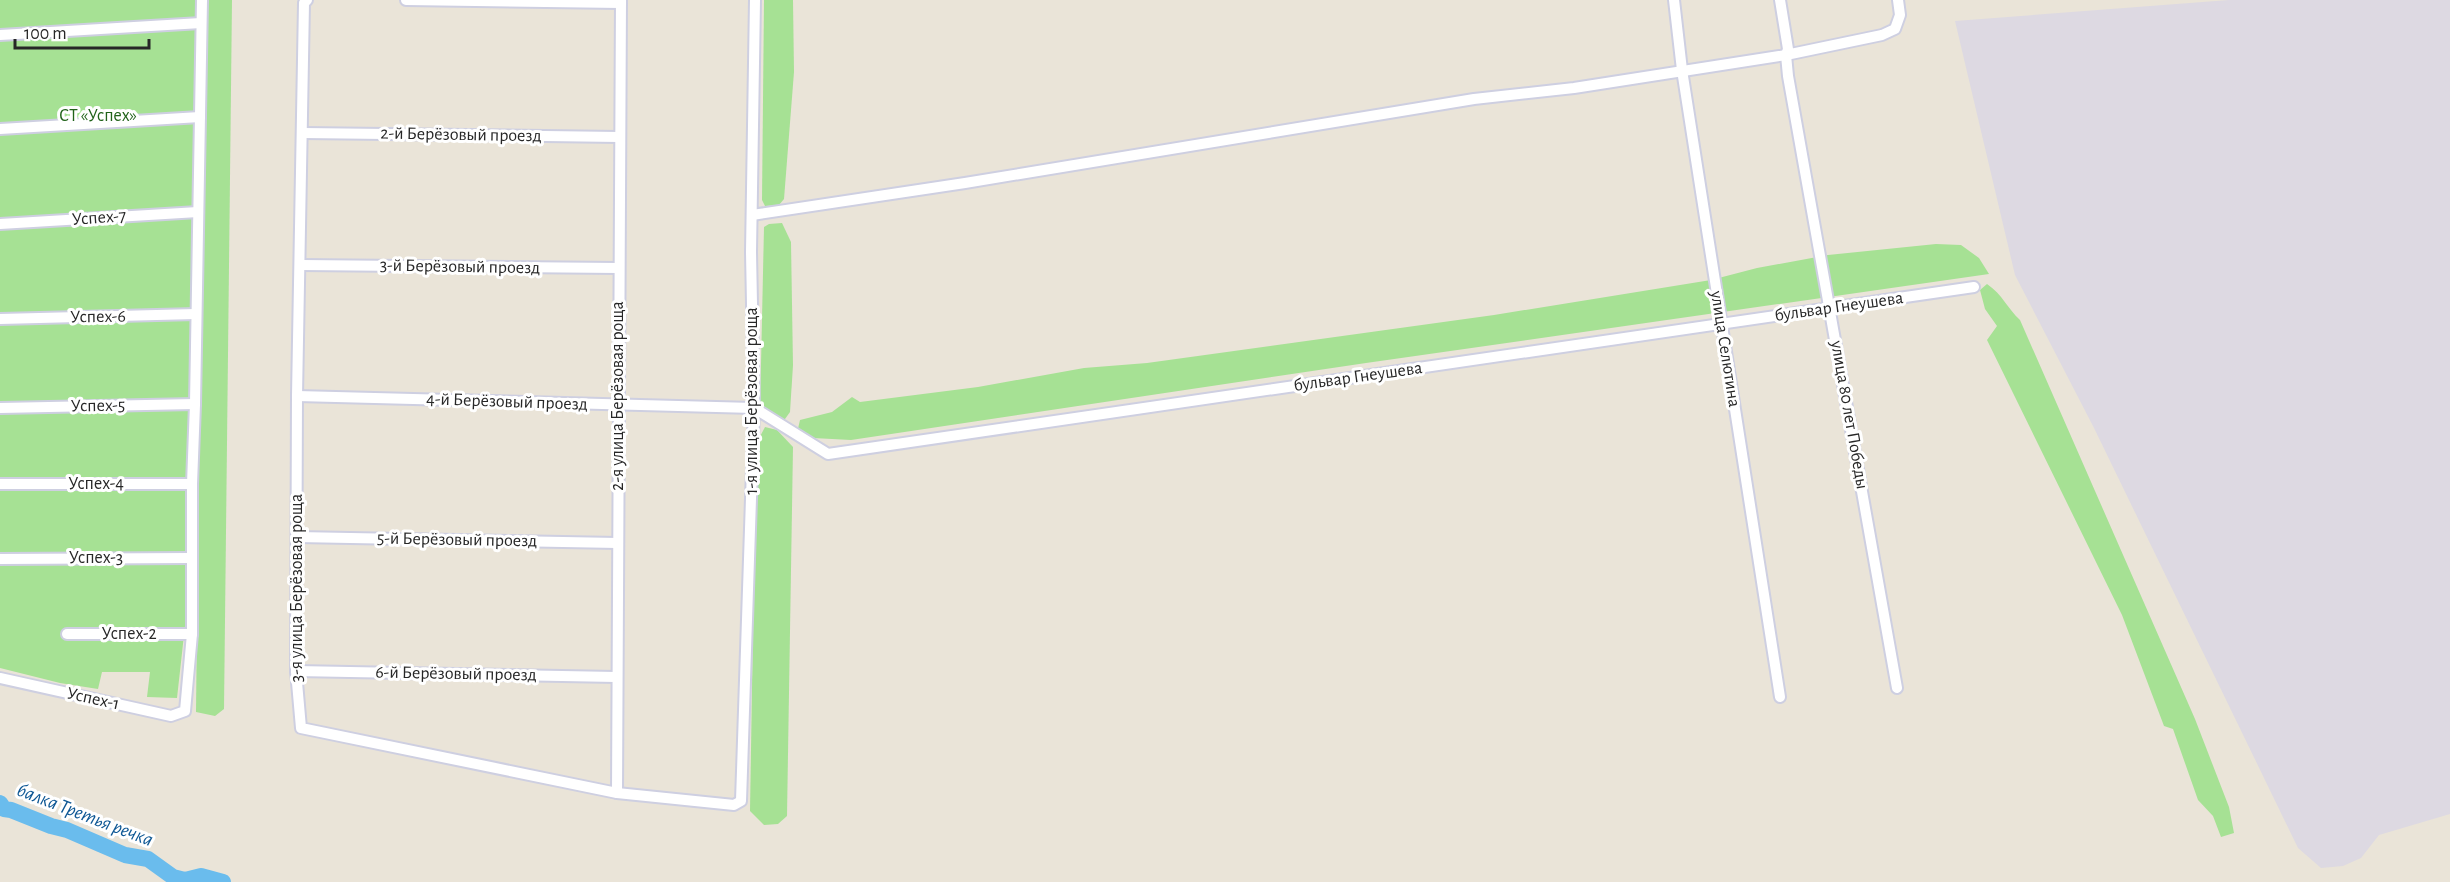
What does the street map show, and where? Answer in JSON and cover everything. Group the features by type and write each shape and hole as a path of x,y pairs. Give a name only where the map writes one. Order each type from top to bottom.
{"street":[{"path":"192,634 192,484 202,0"},
{"name":"3-я улица Берёзовая роща","path":"307,0 304,3 297,396 296,671 301,728 617,793 734,805 741,801"},
{"path":"406,0 621,2"},
{"name":"1-я улица Берёзовая роща","path":"741,801 754,408 752,215 754,0"},
{"name":"улица Селютина","path":"1674,0 1682,70 1780,697"},
{"name":"улица 80 лет Победы","path":"1780,0 1788,50 1786,55 1829,308 1897,688"},
{"path":"752,215 965,183 1474,99 1574,88 1786,55 1882,35 1895,29 1900,15 1898,0"},
{"name":"2-я улица Берёзовая роща","path":"617,793 617,405 621,2"},
{"path":"0,35 201,23"},
{"path":"0,129 200,117"},
{"name":"2-й Берёзовый проезд","path":"303,133 619,137"},
{"name":"Успех-7","path":"0,224 198,212"},
{"name":"3-й Берёзовый проезд","path":"301,265 619,268"},
{"name":"бульвар Гнеушева","path":"754,408 828,454 1974,287"},
{"name":"Успех-6","path":"0,319 196,314"},
{"name":"4-й Берёзовый проезд","path":"297,396 754,408"},
{"name":"Успех-5","path":"0,408 195,404"},
{"name":"Успех-4","path":"0,484 192,484"},
{"name":"5-й Берёзовый проезд","path":"297,537 618,543"},
{"name":"Успех-3","path":"0,559 191,558"},
{"name":"Успех-2","path":"67,634 192,634"},
{"name":"Успех-1","path":"0,678 171,716 185,711 192,634"},
{"name":"6-й Берёзовый проезд","path":"296,671 616,677"}],"shaded area":[{"path":"2229,0 2450,0 2450,814 2379,835 2361,858 2343,866 2321,868 2298,848 2094,428 2015,275 1955,21"}],"green space":[{"name":"СТ «Успех»","path":"0,0 199,0 185,626 177,698 147,697 150,672 102,672 98,689 60,683 0,668"},
{"path":"204,0 232,0 224,709 215,716 196,712"},
{"path":"764,0 793,0 794,72 784,199 779,205 765,206 762,200"},
{"path":"782,223 791,242 793,365 790,412 785,419 774,419 760,410 764,227 769,224"},
{"path":"1936,244 1961,245 1979,258 1989,274 1366,363 851,440 813,438 797,433 800,420 832,412 852,397 860,402 978,387 1084,368 1147,363 1494,315 1711,280 1757,268 1828,255"},
{"path":"1987,284 2020,320 2195,719 2229,807 2234,833 2221,837 2213,816 2198,800 2173,729 2164,726 2122,615 1987,340 1997,326 1985,309 1980,290"},
{"path":"765,427 777,430 793,447 787,816 778,824 764,825 750,811 756,444"}],"waterway":[{"name":"балка Третья речка","path":"0,803 4,809 67,830 125,855 148,859 173,877 185,880 201,876 223,882"}]}
